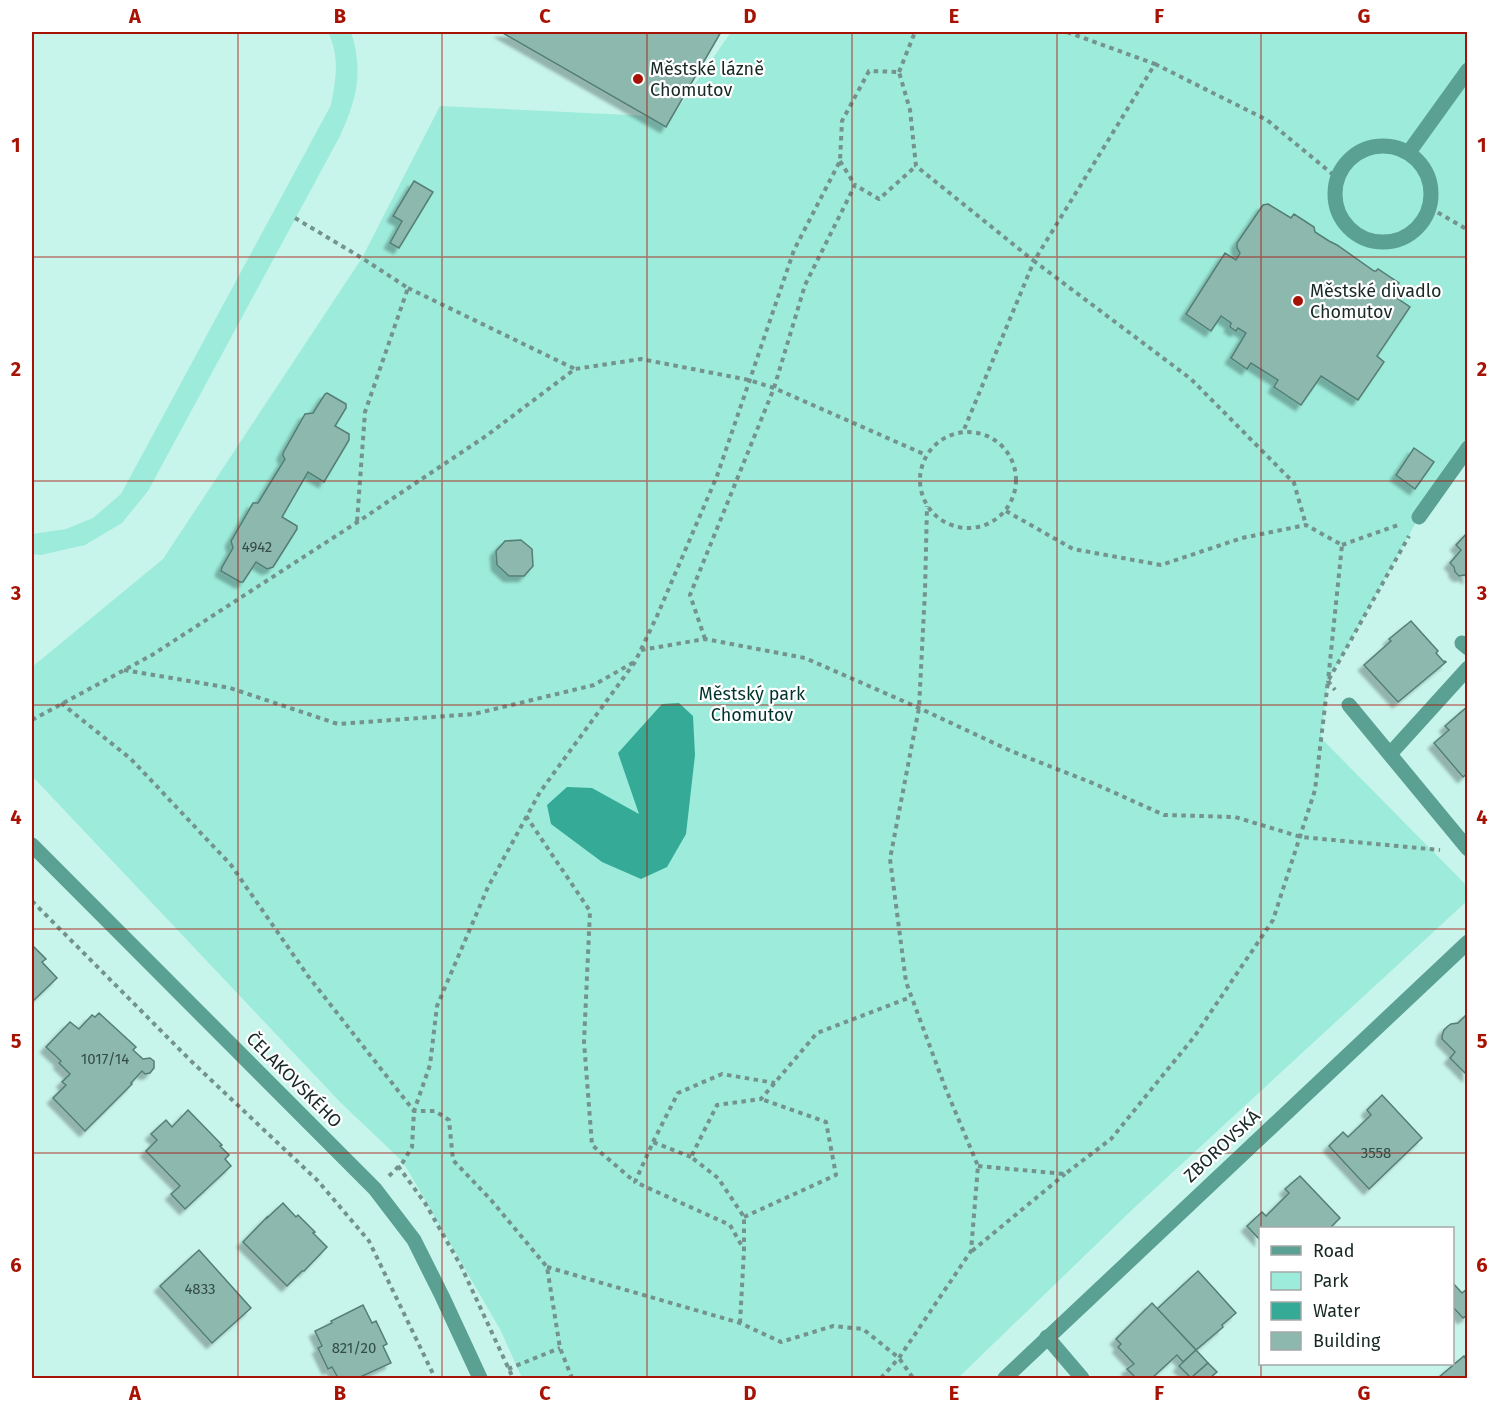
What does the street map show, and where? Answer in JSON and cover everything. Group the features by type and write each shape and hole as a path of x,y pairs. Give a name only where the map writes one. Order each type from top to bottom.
{"street":[{"path":"1409,152 1467,70"},
{"path":"1389,145 1409,152 1424,167 1432,187 1430,207 1419,227 1401,240 1378,243 1357,235 1341,220 1334,199 1336,177 1348,158 1367,147 1389,145"},
{"path":"1419,517 1467,448"},
{"path":"1390,754 1467,668"},
{"path":"1349,705 1467,849"},
{"name":"ČELAKOVSKÉHO","path":"32,845 375,1189 414,1240 480,1378"},
{"name":"ZBOROVSKÁ","path":"1005,1378 1467,942"},
{"path":"1047,1337 1082,1378"}],"path":[{"path":"915,32 899,72 910,110 916,166 1034,261 1191,379 1294,483 1306,525"},
{"path":"1067,32 1155,64 1267,120 1336,177"},
{"path":"963,432 1034,261 1155,64"},
{"path":"375,1189 403,1162 412,1147 414,1111 430,1065 436,1006 488,886 540,792 635,662 657,616 717,476 794,250 840,161 842,121 869,71 899,72"},
{"path":"840,161 855,185 879,199 916,166"},
{"path":"705,639 690,595 774,388 805,285 855,185"},
{"path":"1430,207 1467,230"},
{"path":"295,218 408,288 575,369"},
{"path":"356,523 365,412 408,288"},
{"path":"32,720 152,655 486,436 575,369 641,358 749,380 774,388 926,455"},
{"path":"927,506 940,519 956,527 975,529 992,523 1006,511 1016,490 1016,468 1005,447 986,435 963,432 942,439 926,455 920,480 927,506 926,591 919,708 890,859 906,982 945,1087 978,1166 971,1251"},
{"path":"1006,511 1073,549 1161,565 1242,538 1306,525 1341,545 1419,517"},
{"path":"1328,681 1419,517"},
{"path":"882,1378 899,1358 971,1251 1111,1139 1194,1036 1273,920 1315,790 1341,545"},
{"path":"640,650 705,639 805,658 1011,751 1095,784 1164,815 1235,817 1301,837 1449,850"},
{"path":"124,670 230,688 338,724 474,714 594,685 635,662"},
{"path":"1328,681 1349,705"},
{"path":"61,703 131,759 231,866 308,976 414,1111"},
{"path":"526,816 590,911 585,1042 592,1145 634,1182 730,1225 744,1250"},
{"path":"32,901 190,1061 318,1181 369,1240 435,1378"},
{"path":"761,1099 817,1033 911,997"},
{"path":"634,1182 678,1093 722,1074 775,1083"},
{"path":"691,1157 717,1105 761,1099 826,1122 836,1176 744,1217"},
{"path":"414,1111 435,1111 449,1120 453,1160 491,1200 547,1267 560,1348 572,1378"},
{"path":"653,1142 691,1157 718,1178 744,1217 740,1323"},
{"path":"398,1166 425,1203 462,1266 513,1378"},
{"path":"978,1166 1065,1174"},
{"path":"547,1267 740,1323 781,1342 833,1326 863,1329 899,1358 913,1378"},
{"path":"508,1369 560,1348"}],"green space":[{"path":"328,32 351,32 354,41 357,78 355,96 348,117 340,136 148,491 122,523 85,545 41,555 32,554 32,534 66,529 93,518 121,494 331,105 336,59"},
{"name":"Městský park Chomutov","path":"731,32 1467,32 1467,448 1419,517 1328,681 1321,738 1467,886 1467,901 1135,1207 958,1378 522,1378 501,1331 403,1162 341,1103 32,776 32,667 163,559 362,258 440,106 672,117"}],"water":[{"path":"679,703 693,716 695,755 686,834 667,867 641,879 602,862 551,824 547,805 567,787 592,788 639,814 618,753 662,704"}],"building":[{"name":"Městské lázně Chomutov","path":"501,32 721,32 666,127"},
{"path":"414,181 433,192 399,248 390,243 402,221 393,216"},
{"name":"Městské divadlo Chomutov","path":"1268,204 1291,218 1294,214 1314,227 1315,232 1374,271 1378,269 1399,283 1391,294 1410,307 1377,356 1384,362 1358,400 1321,376 1301,405 1274,387 1278,380 1251,363 1247,369 1231,358 1246,333 1238,328 1236,331 1230,327 1231,323 1221,316 1211,331 1186,314 1225,253 1236,260 1240,253 1237,243 1263,205"},
{"path":"327,393 346,404 335,426 349,434 349,440 324,482 308,472 282,517 297,526 297,529 273,567 267,569 256,562 243,582 240,582 221,571 233,548 231,541 253,503 258,503 285,459 283,453 305,414 313,413"},
{"path":"1414,448 1434,462 1415,489 1396,475"},
{"path":"1468,532 1468,578 1464,575 1459,576 1450,563 1461,550 1456,545"},
{"path":"521,540 532,549 533,566 524,576 509,576 497,565 496,551 505,541"},
{"path":"1411,621 1446,662 1398,702 1364,665 1391,641 1389,639"},
{"path":"1468,706 1468,773 1463,777 1434,743 1449,730 1445,726"},
{"path":"32,945 46,959 42,962 57,978 32,1002"},
{"path":"99,1013 136,1047 133,1050 143,1059 150,1058 154,1061 154,1068 150,1073 145,1074 142,1071 85,1131 53,1098 66,1085 62,1082 70,1074 59,1063 61,1061 46,1047 70,1022 79,1029 92,1015 95,1017"},
{"path":"1468,1013 1468,1076 1450,1058 1455,1052 1442,1039 1442,1036 1448,1026 1458,1023"},
{"path":"1382,1095 1422,1138 1369,1189 1329,1146 1343,1132 1348,1137 1371,1115 1367,1110"},
{"path":"188,1110 222,1145 220,1146 229,1155 225,1159 231,1166 185,1209 171,1194 180,1186 146,1151 157,1140 151,1134 166,1120 172,1127"},
{"path":"1300,1176 1340,1218 1331,1227 1259,1227 1259,1239 1247,1226 1262,1212 1266,1216 1289,1193 1285,1189"},
{"path":"283,1203 315,1232 313,1233 327,1247 287,1286 243,1242"},
{"path":"199,1250 251,1308 212,1343 160,1286"},
{"path":"1198,1271 1236,1313 1196,1350 1157,1309"},
{"path":"1454,1284 1462,1293 1468,1288 1468,1315 1463,1318 1454,1308"},
{"path":"1152,1303 1196,1350 1183,1362 1177,1355 1152,1378 1136,1378 1127,1369 1134,1364 1118,1347 1121,1344 1116,1339"},
{"path":"363,1305 372,1323 376,1321 387,1344 383,1346 391,1363 358,1378 338,1378 332,1367 328,1369 318,1348 322,1346 315,1331"},
{"path":"1196,1350 1208,1363 1191,1378 1179,1366"},
{"path":"1464,1356 1468,1363 1468,1378 1438,1378 1454,1365"},
{"path":"1208,1363 1217,1372 1210,1378 1191,1378"}],"place":[{"name":"Městské lázně Chomutov","path":"638,79"},
{"name":"Městské divadlo Chomutov","path":"1298,301"}]}
